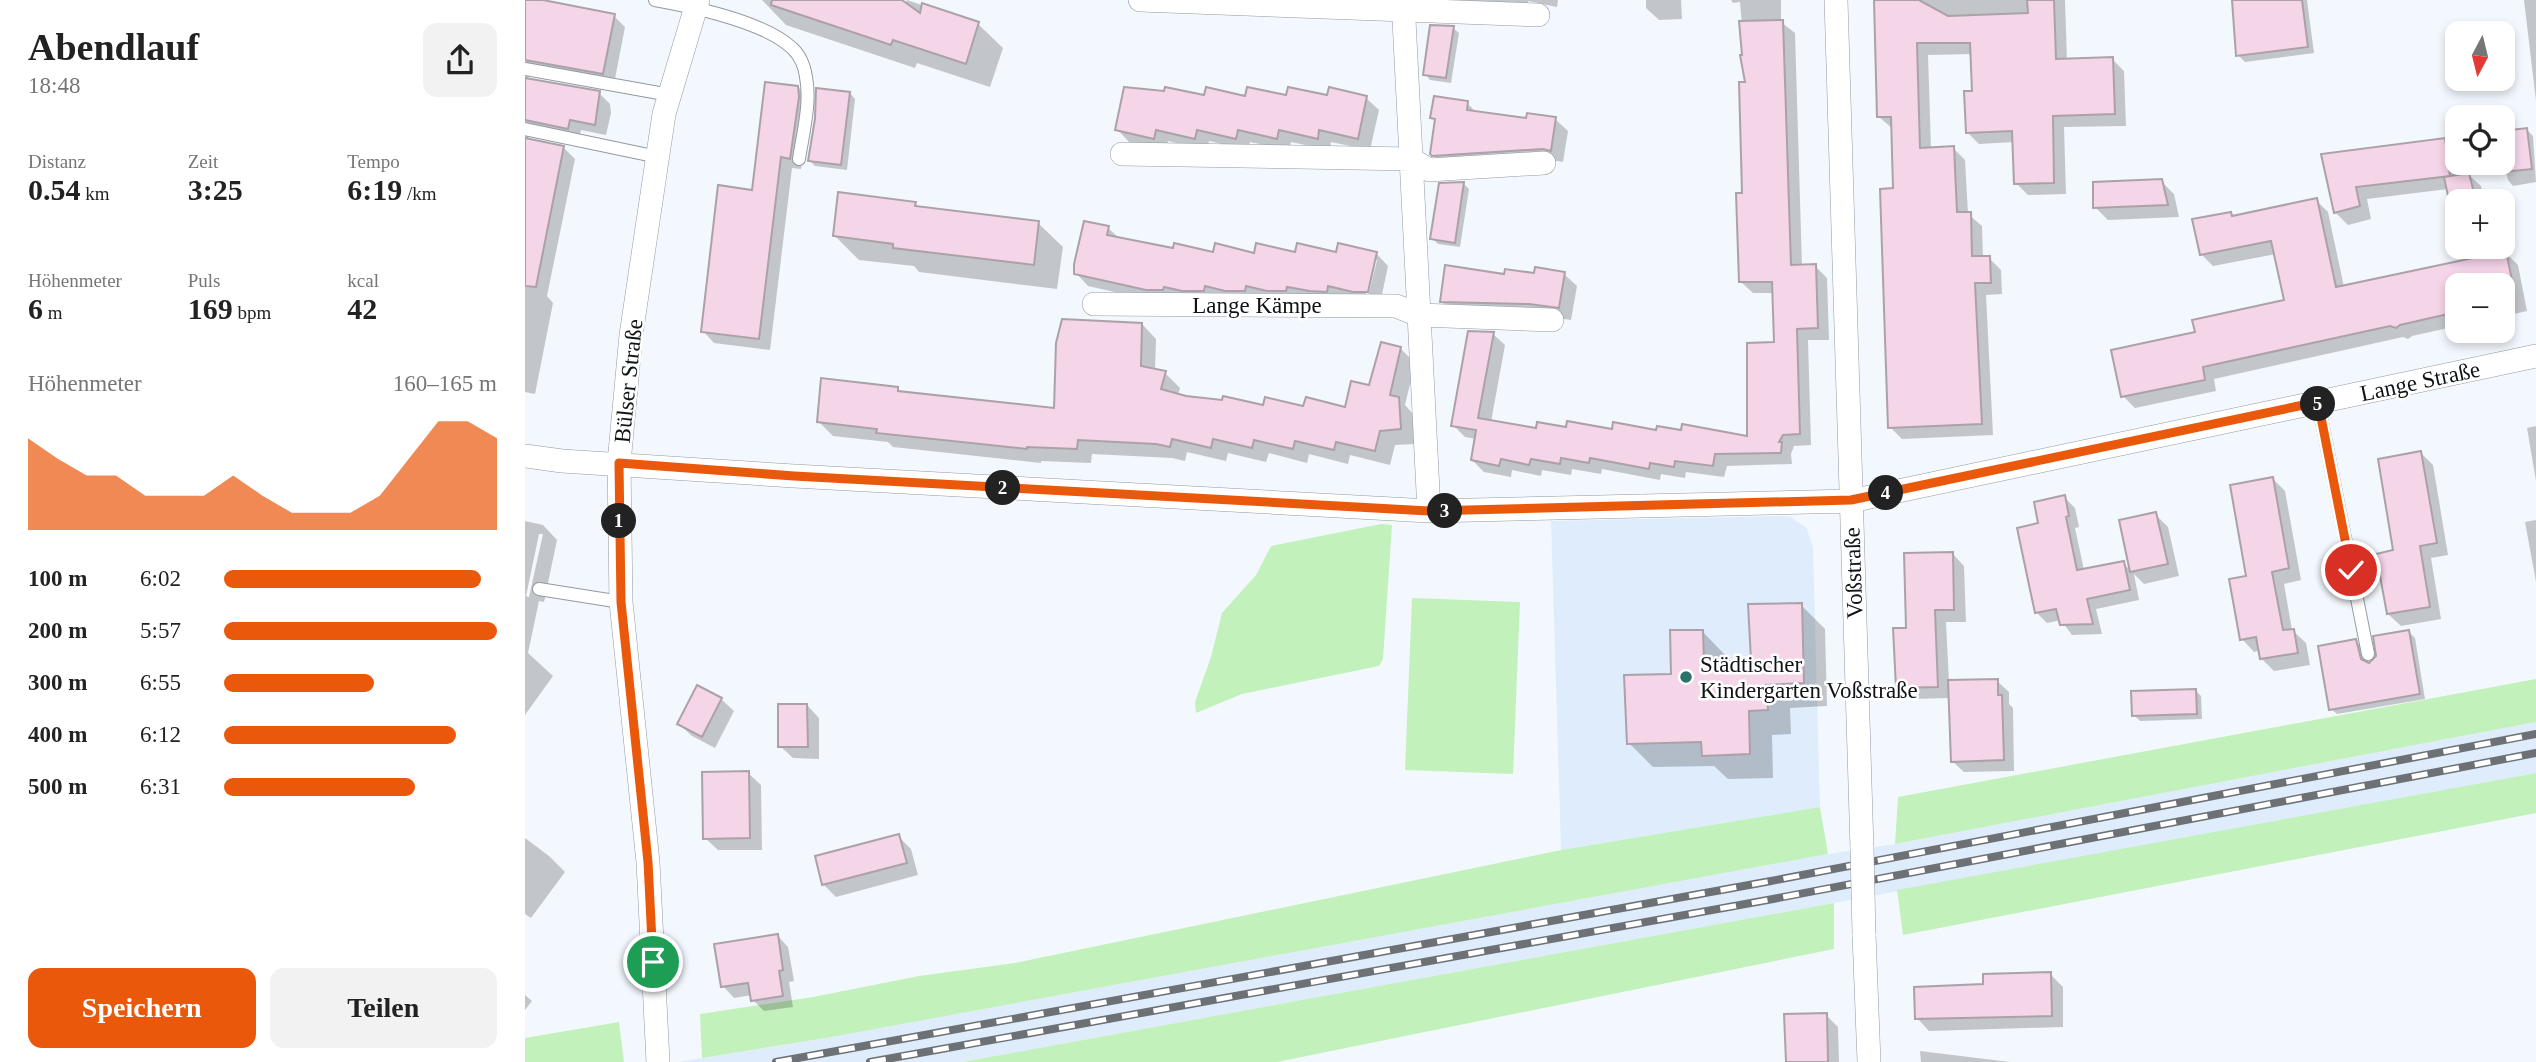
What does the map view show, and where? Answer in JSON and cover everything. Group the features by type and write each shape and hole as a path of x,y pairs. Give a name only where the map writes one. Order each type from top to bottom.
{"street":[{"path":"1140,0 1403,4 1538,15"},
{"name":"Voßstraße","path":"1836,0 1869,1062"},
{"name":"Bülser Straße","path":"658,1062 648,862 621,602 619,463 631,335 664,114 697,4"},
{"path":"1403,4 1429,511"},
{"path":"1122,154 1411,159 1429,170 1544,163"},
{"name":"Lange Kämpe","path":"1094,304 1396,306 1419,315 1552,320"},
{"name":"Lange Straße","path":"525,456 562,461 808,477 1429,511 1851,500 2536,356"}],"lane":[{"path":"655,0 697,4 771,33 794,49 803,63 807,95 799,159"},
{"path":"525,69 670,95"},
{"path":"525,129 658,157"},
{"path":"2318,402 2368,654"},
{"path":"539,589 621,602"}],"shaded area":[{"name":"Städtischer Kindergarten Voßstraße","path":"1790,517 1806,527 1813,547 1820,807 1561,850 1551,521"},
{"path":"2536,722 2536,773 1834,903 962,1062 678,1062 826,1038 1828,854 1895,844"}],"green space":[{"path":"1381,524 1392,525 1383,659 1379,666 1242,694 1196,713 1195,702 1211,657 1222,613 1256,575 1271,546"},
{"path":"1412,598 1520,602 1513,774 1405,770"},
{"path":"2536,679 2536,722 1895,844 1898,797"},
{"path":"2536,773 2536,813 1903,935 1897,890"},
{"path":"1820,807 1828,854 826,1038 702,1058 700,1014 813,997 919,976 1015,963 1561,850"},
{"path":"1834,903 1834,949 1277,1062 962,1062"},
{"path":"619,1022 624,1062 525,1062 525,1038"}],"building":[{"path":"525,0 543,0 615,14 603,74 525,60"},
{"path":"772,0 902,0 920,13 922,3 979,22 966,64 893,40 891,45 771,5"},
{"path":"1874,0 1919,0 1948,16 2028,13 2027,0 2054,0 2056,59 2113,57 2115,114 2053,116 2054,183 2014,184 2012,131 1966,133 1964,91 1972,91 1970,43 1917,43 1920,148 1954,146 1957,212 1971,212 1972,256 1990,256 1991,283 1975,283 1982,424 1888,428 1880,189 1893,188 1891,117 1877,117"},
{"path":"2232,0 2302,0 2308,47 2236,56"},
{"path":"1783,20 1791,265 1816,264 1818,328 1797,329 1800,434 1783,435 1779,442 1782,442 1781,453 1715,454 1713,466 1675,461 1674,467 1650,463 1649,469 1590,458 1589,463 1561,458 1560,464 1531,459 1529,465 1501,459 1499,466 1471,460 1476,430 1451,426 1468,331 1494,332 1478,418 1536,428 1537,422 1566,427 1567,421 1612,429 1613,422 1656,430 1657,426 1681,430 1682,424 1747,436 1747,343 1774,342 1772,282 1739,282 1736,193 1742,193 1739,82 1745,82 1740,55 1739,21"},
{"path":"1430,25 1454,26 1446,78 1423,75"},
{"path":"525,78 600,91 595,125 570,120 568,129 525,120"},
{"path":"765,82 798,86 799,97 790,159 781,157 759,339 701,332 718,185 752,190"},
{"path":"1124,87 1164,91 1165,87 1204,95 1206,87 1245,96 1247,87 1286,95 1288,87 1327,95 1329,87 1367,96 1358,139 1319,130 1318,139 1279,130 1277,139 1238,130 1236,139 1197,130 1195,139 1156,130 1154,139 1115,130"},
{"path":"816,88 850,92 841,165 808,161 815,119"},
{"path":"1434,96 1468,101 1467,110 1526,118 1527,113 1556,117 1551,151 1543,149 1432,156 1430,154 1435,119 1430,118"},
{"path":"2527,128 2532,169 2515,171 2515,130"},
{"path":"525,138 564,146 536,287 525,286"},
{"path":"2445,138 2445,175 2450,176 2356,187 2360,206 2334,213 2321,154"},
{"path":"2470,175 2473,189 2446,189 2444,177"},
{"path":"2162,179 2168,205 2093,208 2093,182"},
{"path":"1464,182 1455,243 1430,239 1439,183"},
{"path":"838,192 916,202 915,206 1039,221 1034,265 893,248 893,244 833,236"},
{"path":"2317,198 2336,287 2468,259 2508,259 2511,273 2445,273 2445,315 2396,328 2390,326 2203,367 2205,380 2121,397 2111,350 2195,332 2192,320 2284,300 2271,241 2200,255 2192,219 2231,212 2232,216"},
{"path":"1084,221 1109,226 1107,235 1173,248 1174,243 1213,252 1215,243 1254,253 1256,243 1295,252 1297,243 1336,252 1338,243 1377,252 1368,292 1353,292 1328,286 1327,292 1287,287 1286,291 1267,291 1246,286 1245,291 1225,291 1205,286 1204,291 1182,291 1164,287 1163,290 1146,290 1074,274"},
{"path":"1445,265 1504,274 1505,269 1534,273 1535,267 1565,272 1559,308 1529,304 1440,302"},
{"path":"1062,319 1142,323 1141,366 1166,371 1161,389 1186,396 1222,400 1223,396 1263,405 1265,397 1303,406 1306,397 1345,407 1351,381 1369,385 1381,342 1401,347 1390,395 1399,397 1401,429 1380,431 1375,451 1336,442 1334,450 1295,441 1293,449 1254,440 1252,448 1213,439 1211,448 1172,439 1170,447 1078,440 1077,449 1027,449 876,433 877,429 817,422 821,378 898,387 898,391 1054,408 1056,343"},
{"path":"2421,451 2437,543 2420,546 2430,607 2387,614 2376,554 2393,550 2378,459"},
{"path":"2273,477 2289,568 2272,572 2283,630 2294,629 2298,653 2260,659 2256,637 2240,640 2229,579 2246,576 2230,485"},
{"path":"2065,495 2069,516 2066,517 2077,570 2124,561 2130,590 2087,599 2093,624 2060,625 2056,609 2035,613 2017,528 2038,523 2034,502"},
{"path":"2156,512 2168,564 2130,572 2119,520"},
{"path":"1953,552 1954,610 1935,610 1938,687 1896,688 1893,628 1906,628 1904,553"},
{"path":"1802,603 1804,683 1766,685 1768,710 1749,711 1750,754 1702,756 1701,742 1627,744 1624,675 1671,674 1670,630 1703,630 1704,662 1751,660 1748,604"},
{"path":"2409,630 2420,694 2329,710 2318,646 2356,639 2361,659 2369,663 2376,656 2373,636"},
{"path":"1998,679 1998,695 2002,695 2004,760 1951,762 1948,680"},
{"path":"697,685 722,698 702,737 677,724"},
{"path":"2196,689 2197,714 2132,716 2131,691"},
{"path":"778,704 807,704 808,747 778,747"},
{"path":"749,771 750,838 703,839 702,772"},
{"path":"899,834 907,863 822,885 815,856"},
{"path":"778,934 783,996 751,1001 748,983 721,987 714,944"},
{"path":"2051,972 2052,1016 1915,1019 1914,987 1983,984 1983,974"},
{"path":"1827,1013 1828,1062 1786,1062 1784,1014"}],"railway":[{"path":"776,1062 1771,881 2536,734"},
{"path":"870,1062 1773,899 2536,753"}],"place":[{"name":"Städtischer Kindergarten Voßstraße","path":"1686,677"}],"route":[{"path":"653,962 648,862 621,602 619,463 794,476 1429,511 1851,500 2318,402 2351,570"}]}
